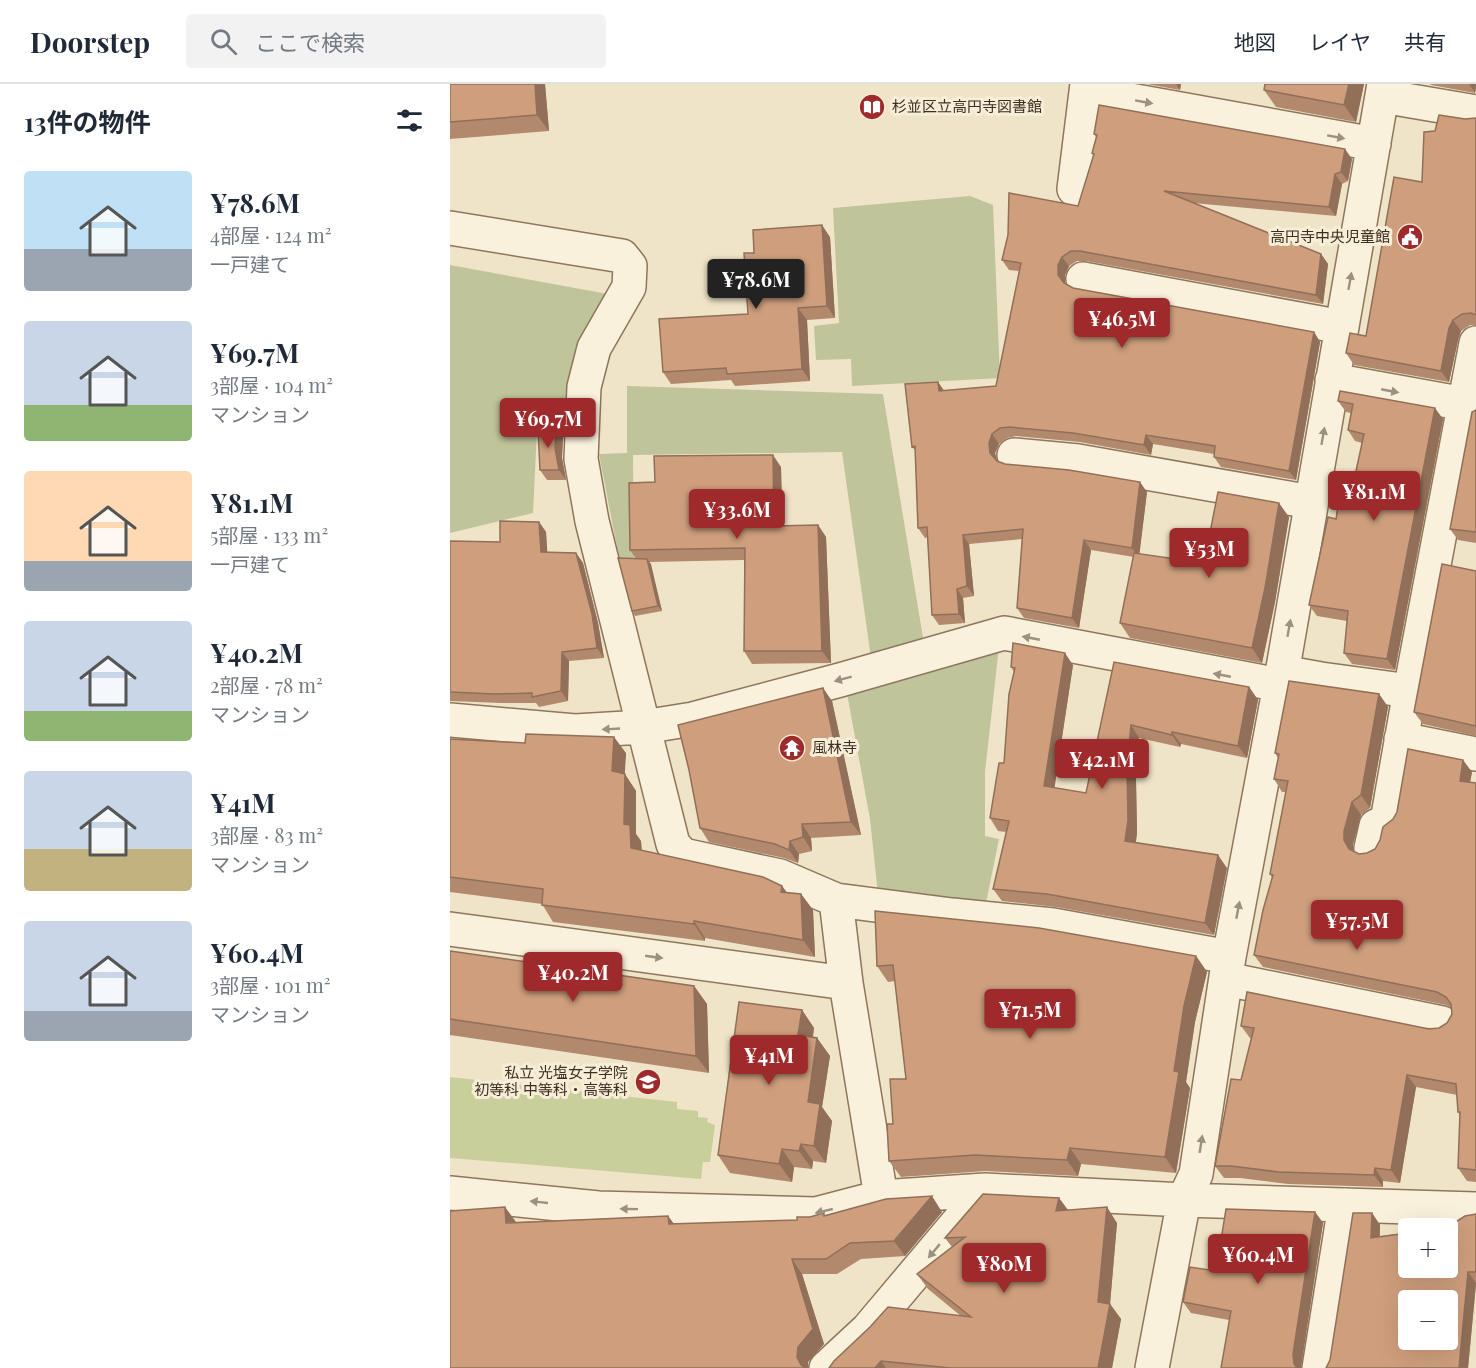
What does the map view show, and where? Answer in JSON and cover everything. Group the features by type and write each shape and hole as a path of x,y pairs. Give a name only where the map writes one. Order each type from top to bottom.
{"street":[{"path":"1074,189 1087,88 1374,144"},
{"path":"1152,1368 1184,1200 1196,1174 1227,968 1281,678 1383,90 1476,112"},
{"path":"450,228 622,256 630,266 629,287 594,348 584,387 581,459 592,521 673,844 683,855 780,876 836,900 1053,925 1442,1023"},
{"path":"1083,279 1342,327"},
{"path":"1371,848 1376,826 1387,821 1410,691 1470,406 1476,343"},
{"path":"1332,380 1470,406"},
{"path":"1014,455 1078,461 1311,502"},
{"path":"450,720 575,731 643,727 727,710 1004,633 1281,678 1321,680 1410,691"},
{"path":"1401,739 1476,754"},
{"path":"836,900 846,983 881,1197"},
{"path":"450,929 846,983"},
{"path":"826,1368 868,1329 985,1190"},
{"path":"450,1193 597,1208 816,1214 881,1197 985,1190 1184,1200 1476,1209"},
{"path":"1319,1368 1345,1205"}],"green space":[{"path":"970,196 993,205 1000,378 852,386 851,359 816,360 814,326 839,323 833,208"},
{"path":"450,265 608,294 570,405 538,409 533,513 450,533"},
{"path":"627,386 883,394 924,644 871,658 842,452 633,455 634,562 620,563 599,454 627,453"},
{"path":"999,647 985,772 985,836 999,839 986,903 878,894 870,819 846,688"},
{"path":"450,1077 677,1102 677,1109 698,1111 698,1117 708,1118 707,1122 715,1125 710,1162 703,1162 701,1179 450,1158"}],"building":[{"path":"450,84 535,84 537,115 450,122"},
{"path":"1265,84 1349,84 1344,105 1264,90"},
{"path":"1099,105 1345,149 1341,172 1335,174 1329,207 1164,191 1321,254 1316,295 1080,251 1071,251 1062,257 1058,265 1058,275 1064,283 1073,288 1314,332 1289,471 1214,457 1215,446 1146,435 1144,445 1073,433 1000,428 992,434 989,443 990,453 997,461 1005,464 1069,470 1140,482 1132,548 1084,540 1072,618 1017,608 1023,529 963,535 967,586 957,589 959,614 932,615 927,527 918,528 915,446 912,447 905,384 938,382 939,391 996,386 1021,263 1002,260 1008,235 1009,193 1078,206 1094,154 1092,153 1097,135 1094,134"},
{"path":"1439,115 1465,119 1476,118 1476,315 1462,314 1453,320 1449,328 1441,371 1346,353 1350,333 1366,336 1394,177 1422,182 1424,132 1435,131"},
{"path":"822,225 827,306 798,308 802,369 727,374 726,368 663,372 659,319 748,314 744,253 754,253 753,230"},
{"path":"1340,391 1435,408 1387,659 1344,653 1348,611 1309,605 1328,517 1336,519 1341,486 1353,485 1364,434 1348,430 1353,404 1338,401"},
{"path":"1476,410 1476,532 1450,529 1472,412"},
{"path":"556,425 555,448 559,470 540,470 538,430"},
{"path":"773,455 774,526 818,525 822,651 744,651 745,548 630,550 629,483 655,482 654,456"},
{"path":"1218,492 1279,503 1252,648 1120,623 1134,553 1204,563"},
{"path":"500,521 539,522 541,552 576,553 592,614 597,648 562,652 561,691 532,697 532,693 450,692 450,541 500,542"},
{"path":"618,558 647,559 658,606 632,611"},
{"path":"1442,564 1476,571 1476,726 1414,712"},
{"path":"1013,643 1065,653 1044,786 1086,793 1114,662 1249,687 1238,746 1172,732 1172,735 1131,725 1127,767 1128,820 1125,841 1218,855 1205,923 1047,894 993,889 1009,821 990,818 999,763 1004,763 1009,694 1015,668 1011,667"},
{"path":"1289,681 1379,694 1361,795 1352,802 1344,831 1344,840 1349,849 1359,854 1375,849 1383,827 1393,819 1397,812 1408,749 1463,760 1460,781 1476,783 1476,1170 1458,1168 1460,1112 1458,1112 1456,1084 1407,1075 1391,1170 1375,1168 1374,1175 1279,1172 1215,1166 1231,1079 1241,1080 1254,1028 1241,1026 1247,992 1429,1029 1439,1028 1447,1023 1452,1014 1451,1004 1446,997 1437,992 1254,955 1273,875 1270,874 1288,781 1274,779 1279,754 1275,753"},
{"path":"823,688 851,822 802,824 803,837 790,841 789,850 775,844 700,828 678,725"},
{"path":"526,734 614,737 612,771 625,774 624,824 630,825 631,848 763,877 782,886 781,892 801,894 803,940 694,921 694,924 542,905 543,889 450,877 450,739 525,743"},
{"path":"875,911 1039,928 1196,956 1184,1006 1174,1071 1179,1072 1165,1157 1070,1148 1067,1160 975,1155 889,1161 887,1124 893,1124 890,1079 906,1079 893,965 877,966"},
{"path":"450,951 694,986 696,1056 450,1019"},
{"path":"739,1002 802,1010 798,1035 817,1038 808,1102 820,1104 814,1146 801,1144 799,1151 782,1149 779,1164 718,1155"},
{"path":"983,1194 1059,1198 1056,1211 1107,1207 1098,1302 1110,1304 1098,1368 951,1368 881,1361 875,1368 829,1368 888,1307 971,1317 917,1274 965,1237 945,1238"},
{"path":"932,1196 894,1241 850,1243 826,1259 792,1259 813,1329 798,1347 797,1357 801,1365 806,1368 450,1368 450,1211 505,1207 506,1223 668,1216 669,1224 797,1220 797,1217 810,1217 824,1213 824,1216 886,1199"},
{"path":"1226,1209 1315,1212 1293,1354 1297,1368 1221,1368 1231,1311 1183,1302 1190,1267 1216,1271"},
{"path":"1353,1213 1372,1213 1371,1238 1398,1234 1398,1278 1458,1278 1458,1221 1465,1216 1476,1214 1476,1272 1468,1272 1459,1368 1326,1368 1330,1360"}],"place":[{"name":"杉並区立高円寺図書館","path":"872,107"},
{"name":"高円寺中央児童館","path":"1410,237"},
{"name":"風林寺","path":"792,748"},
{"name":"私立 光塩女子学院 初等科 中等科・高等科","path":"648,1082"}]}
